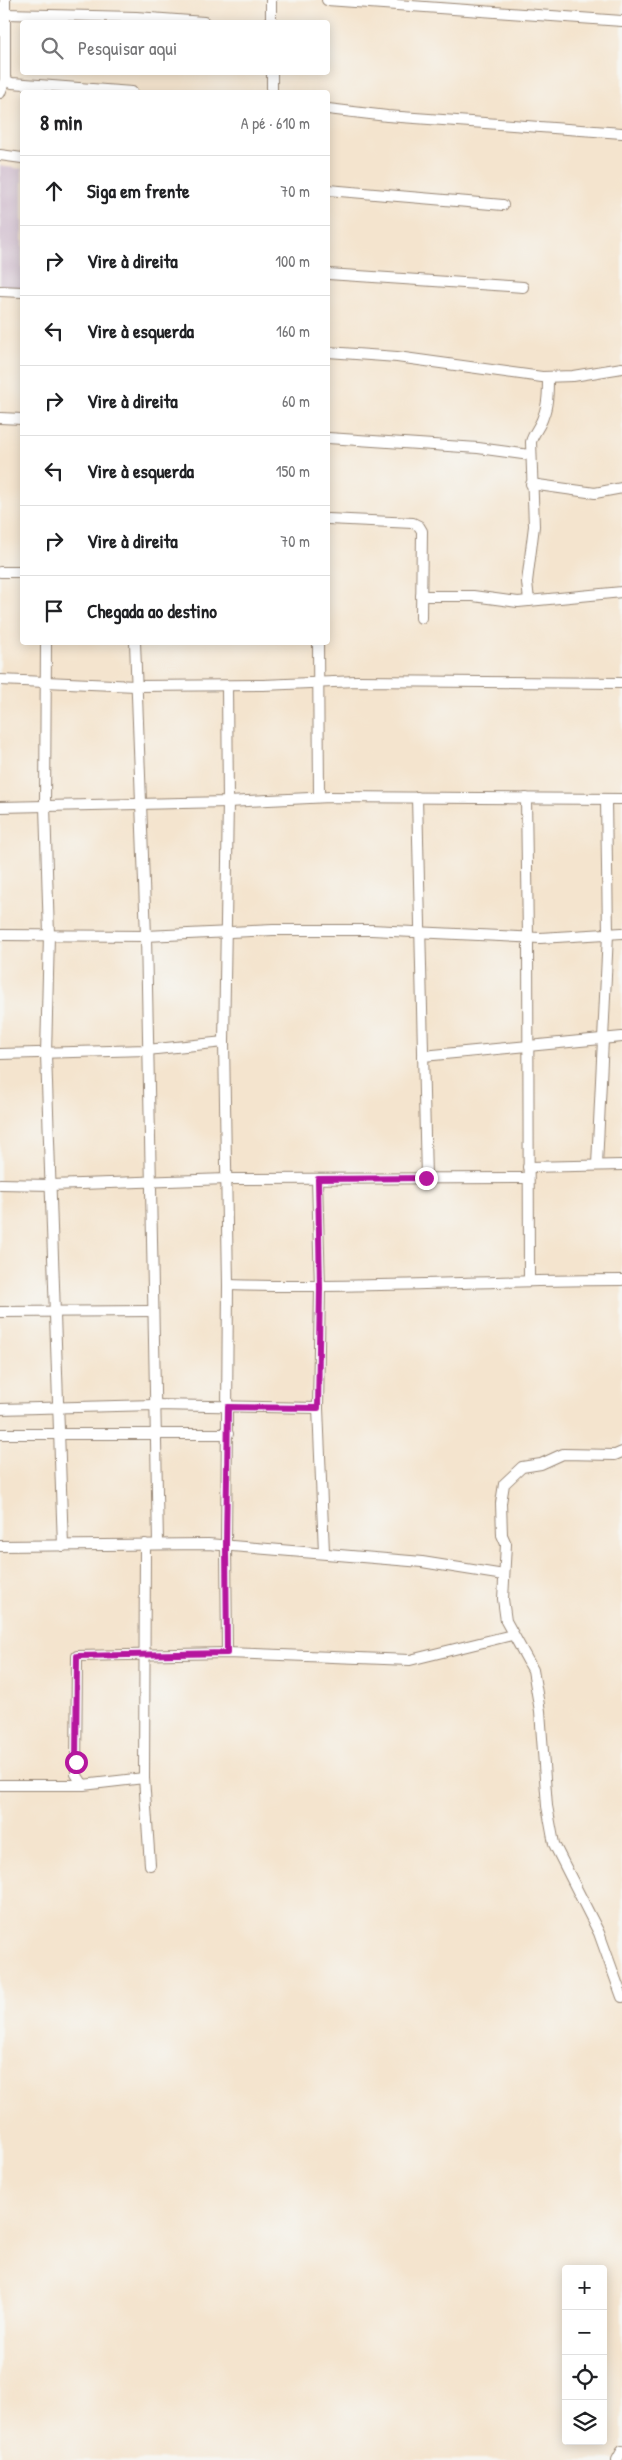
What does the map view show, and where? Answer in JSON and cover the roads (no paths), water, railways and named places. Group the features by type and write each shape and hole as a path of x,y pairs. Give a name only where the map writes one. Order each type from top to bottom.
{"street":[{"path":"0,93 5,80 5,0"},
{"path":"270,0 271,20"},
{"path":"327,0 622,21"},
{"path":"5,14 136,17 177,20"},
{"path":"272,75 272,90"},
{"path":"5,80 12,83 105,90"},
{"path":"330,109 622,133"},
{"path":"0,155 20,158"},
{"path":"330,190 503,205"},
{"path":"330,274 523,287"},
{"path":"0,291 20,292"},
{"path":"330,352 397,357 494,372 548,377 572,376 622,368"},
{"path":"529,602 527,582 534,526 530,455 533,434 544,417 548,400 548,377"},
{"path":"0,418 20,418"},
{"path":"330,438 478,448 530,455"},
{"path":"531,484 595,493 622,488"},
{"path":"330,519 413,523 419,526 422,531 421,618"},
{"path":"0,572 20,572"},
{"path":"421,596 473,596 501,601 529,602 622,592"},
{"path":"46,645 45,806 49,935 46,1054 63,1546"},
{"path":"135,645 146,936 158,1543"},
{"path":"318,645 319,797"},
{"path":"0,680 136,686 227,686 357,681 622,683"},
{"path":"227,686 228,802 224,1042 228,1285 227,1653"},
{"path":"0,807 228,802 319,797 622,799"},
{"path":"417,798 426,1178"},
{"path":"526,798 529,1280"},
{"path":"597,1165 608,934 606,799"},
{"path":"0,935 146,936 226,932 371,930 528,938 622,933"},
{"path":"423,1056 622,1037"},
{"path":"0,1054 147,1050 224,1042"},
{"path":"0,1184 51,1185 227,1179 426,1178 528,1172 597,1165 622,1165"},
{"path":"318,1179 320,1288 318,1408 324,1552"},
{"path":"228,1285 320,1288 529,1280 622,1280"},
{"path":"0,1312 153,1311"},
{"path":"0,1409 155,1405 318,1408"},
{"path":"0,1434 228,1434"},
{"path":"622,1452 615,1455 563,1454 541,1464 522,1467 504,1484 501,1504 502,1535 506,1544 503,1599 506,1621 512,1635 533,1670 540,1711 547,1806 554,1844 599,1933 622,1997"},
{"path":"0,1546 158,1543 226,1545 422,1562 504,1575"},
{"path":"145,1544 143,1656 144,1778 150,1865"},
{"path":"83,1785 76,1774 77,1656 227,1653 410,1660 512,1635"},
{"path":"0,1785 83,1785 144,1778"},
{"path":"617,2460 622,2451"}]}
